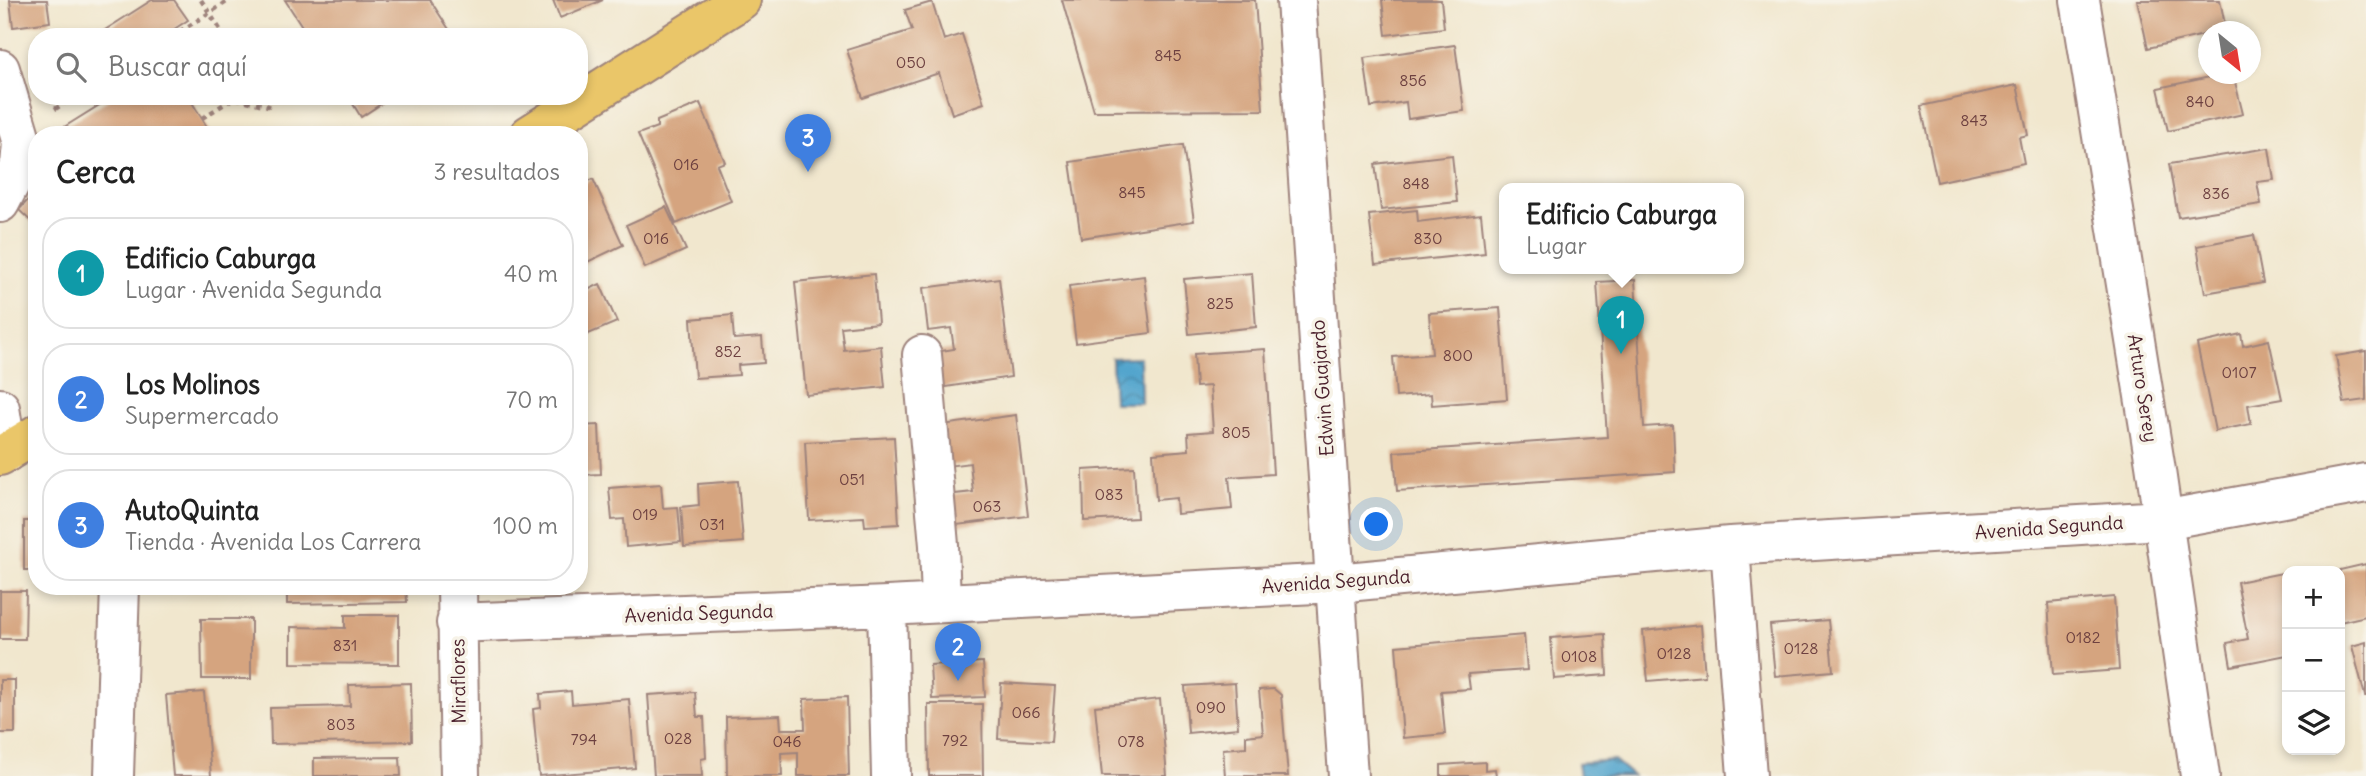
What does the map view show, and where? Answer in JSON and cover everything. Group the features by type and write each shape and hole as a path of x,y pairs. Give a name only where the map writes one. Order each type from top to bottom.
{"main road":[{"path":"588,97 741,0"},
{"path":"543,126 576,105"}],"street":[{"name":"Edwin Guajardo","path":"1296,0 1348,776"},
{"name":"Arturo Serey","path":"2080,0 2163,520 2200,776"},
{"path":"0,203 20,165 22,143 2,73"},
{"path":"922,355 939,545 941,602"},
{"path":"0,408 15,447"},
{"name":"Avenida Segunda","path":"457,605 887,606 1336,583 1730,546 2163,520 2366,483"},
{"path":"1730,546 1747,776"},
{"path":"114,776 120,595"},
{"name":"Miraflores","path":"457,605 460,776"},
{"path":"887,606 891,776"}],"path":[{"path":"201,0 219,28"},
{"path":"185,28 230,0"},
{"path":"202,118 222,105"}],"water":[{"path":"1140,357 1141,403 1114,403 1112,358"},
{"path":"1614,760 1633,776 1580,776 1578,763"}],"building":[{"path":"10,0 47,0 50,22 13,27"},
{"path":"152,0 174,0 188,20 176,28 108,28"},
{"path":"285,0 430,0 448,28 303,28"},
{"path":"553,0 603,0 560,18"},
{"path":"1062,0 1255,0 1263,110 1094,111"},
{"path":"1382,0 1441,0 1444,28 1386,35"},
{"path":"2137,0 2220,0 2224,21 2198,21 2198,36 2148,48"},
{"path":"932,2 944,40 962,34 984,103 952,114 939,73 863,98 847,50 912,30 905,10"},
{"path":"1455,45 1464,111 1408,119 1406,102 1371,107 1364,58"},
{"path":"2198,80 2198,84 2236,84 2243,114 2168,131 2158,88"},
{"path":"2017,85 2028,135 2019,137 2024,163 1937,182 1921,106"},
{"path":"700,103 725,162 717,165 731,201 676,224 638,134 657,127 657,121"},
{"path":"100,105 194,105 206,126 66,126"},
{"path":"354,105 379,105 361,117"},
{"path":"1183,145 1194,221 1081,238 1070,162"},
{"path":"2269,148 2274,180 2257,182 2261,204 2178,217 2169,164"},
{"path":"1452,155 1457,202 1381,210 1375,164"},
{"path":"593,179 623,245 588,262 588,181"},
{"path":"28,200 28,218 19,210"},
{"path":"666,207 686,250 645,268 626,225"},
{"path":"1417,210 1418,222 1481,214 1485,253 1375,265 1369,215"},
{"path":"2254,235 2263,283 2205,293 2197,246"},
{"path":"1252,273 1256,327 1189,334 1184,279"},
{"path":"874,274 878,323 841,327 844,350 881,346 885,387 806,395 795,282"},
{"path":"1144,276 1151,333 1076,343 1069,286"},
{"path":"999,278 1011,377 939,388 935,352 954,349 951,328 928,331 923,288"},
{"path":"1635,280 1644,427 1673,425 1675,472 1397,491 1394,452 1607,437 1597,282"},
{"path":"600,284 617,322 588,334 588,290"},
{"path":"1500,308 1507,399 1432,405 1431,394 1396,397 1393,357 1432,354 1429,313"},
{"path":"732,315 734,339 762,337 764,363 738,365 739,375 695,378 691,319"},
{"path":"2241,334 2243,346 2269,340 2282,399 2248,405 2251,424 2215,431 2197,344"},
{"path":"1265,349 1273,474 1229,477 1232,509 1177,514 1176,498 1156,500 1153,453 1189,450 1188,433 1213,431 1210,386 1196,387 1194,354"},
{"path":"2366,351 2366,400 2344,403 2336,356"},
{"path":"1016,415 1028,516 949,526 946,495 973,492 970,463 947,466 942,425"},
{"path":"599,425 601,474 588,475 588,426"},
{"path":"894,437 899,524 865,526 864,517 809,520 805,442"},
{"path":"1134,467 1137,518 1084,521 1083,470"},
{"path":"738,481 743,542 684,547 681,507 699,505 698,484"},
{"path":"661,484 663,508 678,507 681,542 626,547 624,519 612,520 609,488"},
{"path":"24,521 28,521 28,570 24,570"},
{"path":"2366,564 2366,616 2345,621 2345,569"},
{"path":"2282,573 2282,656 2231,666 2227,643 2248,639 2237,582"},
{"path":"0,591 26,591 25,639 0,639"},
{"path":"287,595 407,595 407,602 287,604"},
{"path":"2114,597 2119,670 2053,675 2048,603"},
{"path":"345,615 399,615 399,664 291,663 291,627 345,628"},
{"path":"201,619 251,619 251,679 202,679"},
{"path":"1828,620 1833,671 1775,676 1770,625"},
{"path":"1701,625 1705,676 1648,681 1643,631"},
{"path":"1605,634 1607,675 1554,679 1551,638"},
{"path":"1524,635 1527,670 1468,674 1470,689 1441,691 1445,734 1403,738 1396,646"},
{"path":"2366,642 2366,696 2365,696 2352,646"},
{"path":"983,662 985,697 932,699 930,665"},
{"path":"0,680 15,680 15,733 0,733"},
{"path":"411,683 412,741 271,744 270,708 350,706 349,685"},
{"path":"1001,683 1055,686 1051,742 998,739"},
{"path":"1235,683 1238,728 1188,733 1185,686"},
{"path":"1274,689 1281,695 1288,776 1225,776 1223,749 1246,747 1246,736 1263,734 1259,690"},
{"path":"571,691 572,704 629,699 635,768 539,776 533,709 541,708 540,694"},
{"path":"204,692 211,776 173,776 166,695"},
{"path":"695,692 697,717 704,717 706,758 701,759 702,776 654,776 648,695"},
{"path":"847,697 849,776 798,776 798,752 781,753 782,776 727,776 726,717 780,715 781,729 805,729 804,699"},
{"path":"1160,699 1167,776 1102,776 1095,706"},
{"path":"928,704 982,704 983,776 929,776"},
{"path":"400,757 401,776 314,776 314,758"},
{"path":"1485,762 1485,770 1495,769 1496,776 1441,776 1441,765"}],"place":[{"name":"AutoQuinta","path":"808,172"},
{"name":"Edificio Caburga","path":"1621,354"},
{"name":"Los Molinos","path":"958,681"}]}
